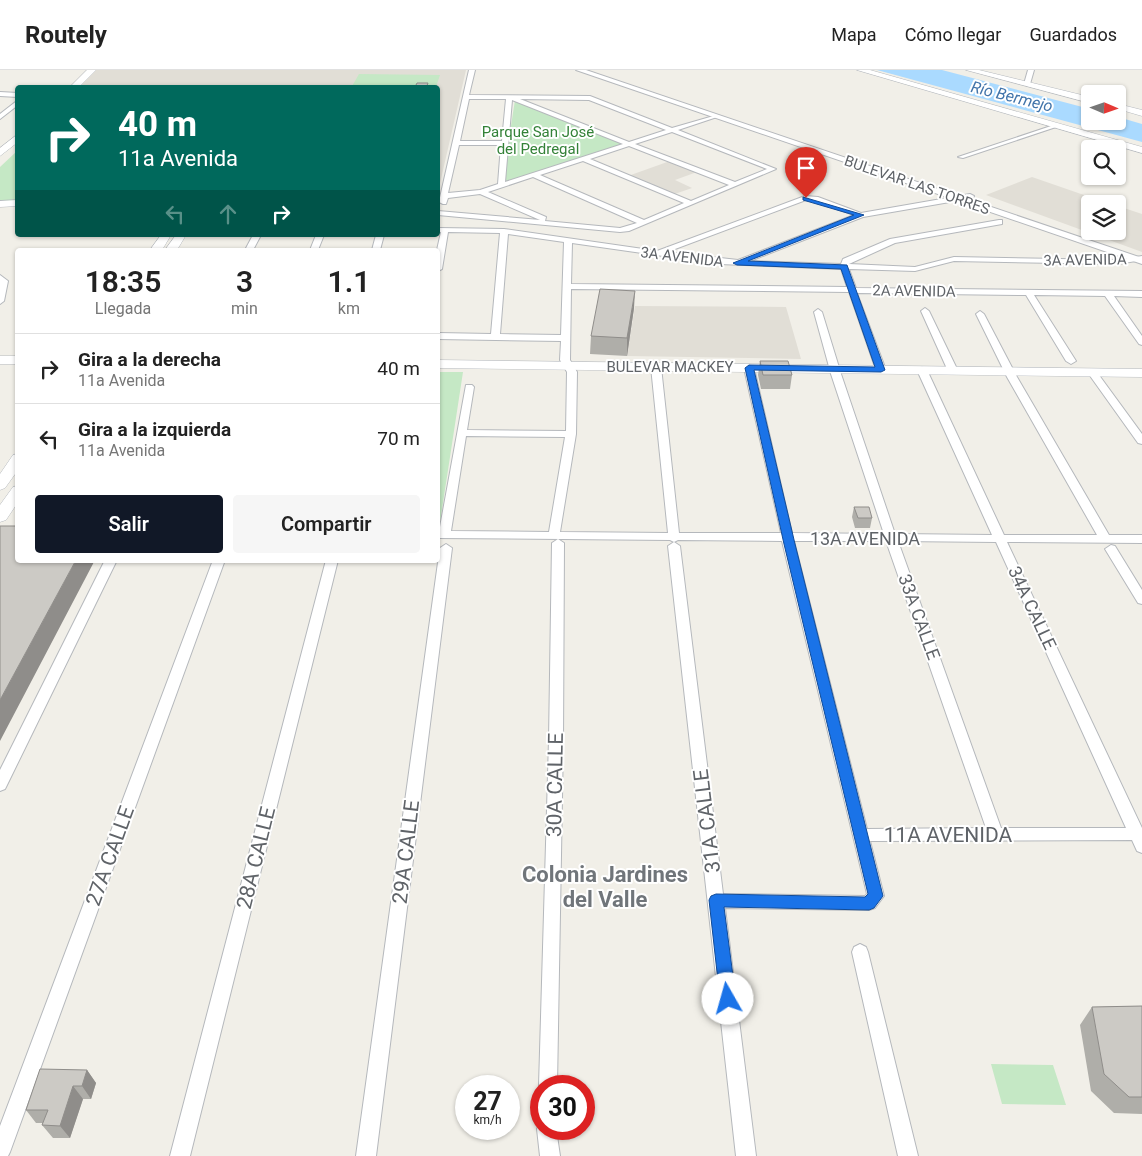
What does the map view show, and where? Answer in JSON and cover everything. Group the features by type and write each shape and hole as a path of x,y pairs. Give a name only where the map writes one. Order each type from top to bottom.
{"main road":[{"path":"71,85 89,71 100,70"},
{"path":"860,70 1142,150"},
{"path":"970,70 1081,98"},
{"path":"76,85 89,71"},
{"path":"1126,109 1142,113"},
{"path":"0,147 15,134"},
{"path":"0,153 15,140"},
{"path":"0,204 15,203"},
{"path":"0,209 15,209"},
{"path":"157,248 165,237"},
{"path":"172,248 180,237"},
{"path":"0,360 15,360"},
{"name":"BULEVAR MACKEY","path":"440,364 1142,374"},
{"path":"0,485 15,462"},
{"path":"0,518 15,495"}],"street":[{"path":"440,210 472,70"},
{"name":"BULEVAR LAS TORRES","path":"579,70 711,118 1140,258"},
{"name":"BULEVAR LAS TORRES","path":"595,70 970,196 1140,258"},
{"path":"1027,84 1031,70"},
{"path":"1,95 15,95"},
{"path":"440,213 620,230 772,169 590,98 466,97"},
{"path":"501,186 509,97"},
{"path":"509,97 735,185"},
{"path":"0,117 15,104"},
{"path":"444,196 481,192 711,118"},
{"path":"962,157 1056,126"},
{"path":"456,143 505,142"},
{"path":"584,159 690,203"},
{"path":"534,175 642,222"},
{"path":"481,192 556,224"},
{"path":"737,263 861,215 970,196"},
{"path":"656,254 806,198 861,215"},
{"path":"881,370 844,267 846,261 893,241 999,222"},
{"path":"440,248 441,230"},
{"name":"3A AVENIDA","path":"441,230 504,231 656,254 737,263 915,269 954,259 1118,262 1140,258"},
{"path":"495,337 504,231"},
{"name":"30A CALLE","path":"548,1075 556,740 556,539 571,434 572,372 565,360 568,241"},
{"path":"0,277 4,281 0,301"},
{"name":"2A AVENIDA","path":"566,286 1142,294"},
{"path":"1029,293 1071,361"},
{"path":"1108,294 1142,342"},
{"path":"925,311 953,371"},
{"name":"33A CALLE","path":"818,312 834,369 891,539 996,834"},
{"path":"980,314 1010,372 1142,600"},
{"path":"440,336 565,338"},
{"name":"31A CALLE","path":"656,367 674,542 746,1156"},
{"path":"749,368 860,835"},
{"name":"34A CALLE","path":"922,370 1140,838"},
{"path":"1093,373 1142,441"},
{"name":"29A CALLE","path":"366,1156 443,539 469,387"},
{"path":"462,433 571,434"},
{"name":"13A AVENIDA","path":"443,539 674,542 788,538 1000,539 1108,544 1142,539"},
{"path":"0,785 110,563"},
{"name":"27A CALLE","path":"0,1152 218,563"},
{"name":"28A CALLE","path":"180,1156 331,563"},
{"name":"11A AVENIDA","path":"716,900 869,904 876,896 860,835 996,834 1140,838"},
{"path":"860,952 908,1156"},
{"path":"548,1140 550,1156"}],"shaded area":[{"path":"95,70 466,70 440,183 440,85 79,85"},
{"path":"670,161 697,172 675,180 692,188 672,195 628,176"},
{"path":"1032,177 1084,195 1081,195 1081,230 986,195"},
{"path":"1126,209 1142,214 1142,252 1109,240 1126,240"},
{"path":"635,306 786,307 801,359 627,356"}],"green space":[{"path":"359,74 440,75 437,85 353,85"},
{"name":"Parque San José del Pedregal","path":"515,100 629,144 502,183"},
{"path":"15,153 15,201 0,202 0,167"},
{"path":"440,372 463,372 440,522"},
{"path":"991,1064 1053,1065 1066,1105 1002,1104"}],"water":[{"name":"Río Bermejo","path":"877,70 942,70 1081,107 1081,125"},
{"path":"1126,119 1142,124 1142,142 1098,130 1126,130"}],"building":[{"path":"417,83 428,83 427,85 416,85"},
{"path":"600,289 635,291 627,338 591,336"},
{"path":"760,361 788,361 792,375 763,375"},
{"path":"854,507 869,507 872,518 858,518"},
{"path":"0,526 15,526 15,563 74,563 0,700"},
{"path":"1142,1006 1142,1097 1129,1097 1104,1074 1092,1007"},
{"path":"40,1069 87,1070 82,1086 73,1086 60,1126 42,1125 48,1110 26,1110"}],"district":[{"name":"Colonia Jardines del Valle","path":"605,886"}],"route":[{"path":"728,999 716,900 869,904 876,896 789,544 749,368 881,370 844,267 737,263 861,215 812,198 806,198"}]}
